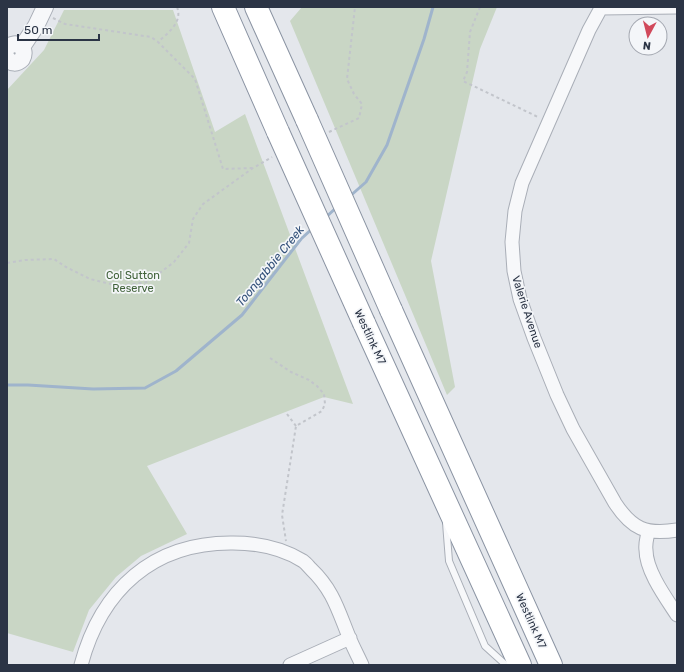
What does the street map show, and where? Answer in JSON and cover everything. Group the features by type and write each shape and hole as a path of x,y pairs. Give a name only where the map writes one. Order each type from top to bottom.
{"highway":[{"name":"Westlink M7","path":"222,7 520,665"},
{"name":"Westlink M7","path":"256,7 551,665"}],"street":[{"name":"Valerie Avenue","path":"648,532 633,524 622,514 573,429 557,395 520,299 514,271 512,242 515,211 522,183 589,30 601,8 677,7"},
{"path":"10,54 36,26 44,10"},
{"path":"677,530 648,532 646,551 652,573 677,615"},
{"path":"81,665 92,633 105,607 125,584 150,563 171,553 189,548 220,543 250,543 285,547 303,561 322,580 335,600 362,665"},
{"path":"290,665 350,638"}],"lane":[{"path":"444,499 449,560 485,646 506,665"}],"path":[{"path":"158,42 172,30 177,22 177,7"},
{"path":"328,133 359,118 362,104 354,94 347,80 355,7"},
{"path":"480,7 470,32 467,72 463,81 548,122"},
{"path":"44,10 65,24 151,37 158,42 195,79 223,169 253,168"},
{"path":"7,263 25,260 54,259 90,279 119,286 148,282 174,262 189,243 193,219 203,204 253,168 272,157"},
{"path":"270,358 291,372 309,380 324,394 325,404 322,411 296,426"},
{"path":"285,547 282,515 296,426 287,414"}],"green space":[{"path":"302,7 497,7 480,49 431,261 455,387 447,395 290,21"},
{"name":"Col Sutton Reserve","path":"64,10 173,10 215,132 245,114 353,404 324,397 147,466 187,534 141,556 116,577 89,610 73,652 7,633 7,90 44,50"}],"waterway":[{"name":"Toongabbie Creek","path":"349,197 366,182 387,145 424,39 433,7"},
{"name":"Toongabbie Creek","path":"325,218 337,207"},
{"name":"Toongabbie Creek","path":"7,385 93,389 145,388 176,371 242,315 301,239 313,228"}]}
